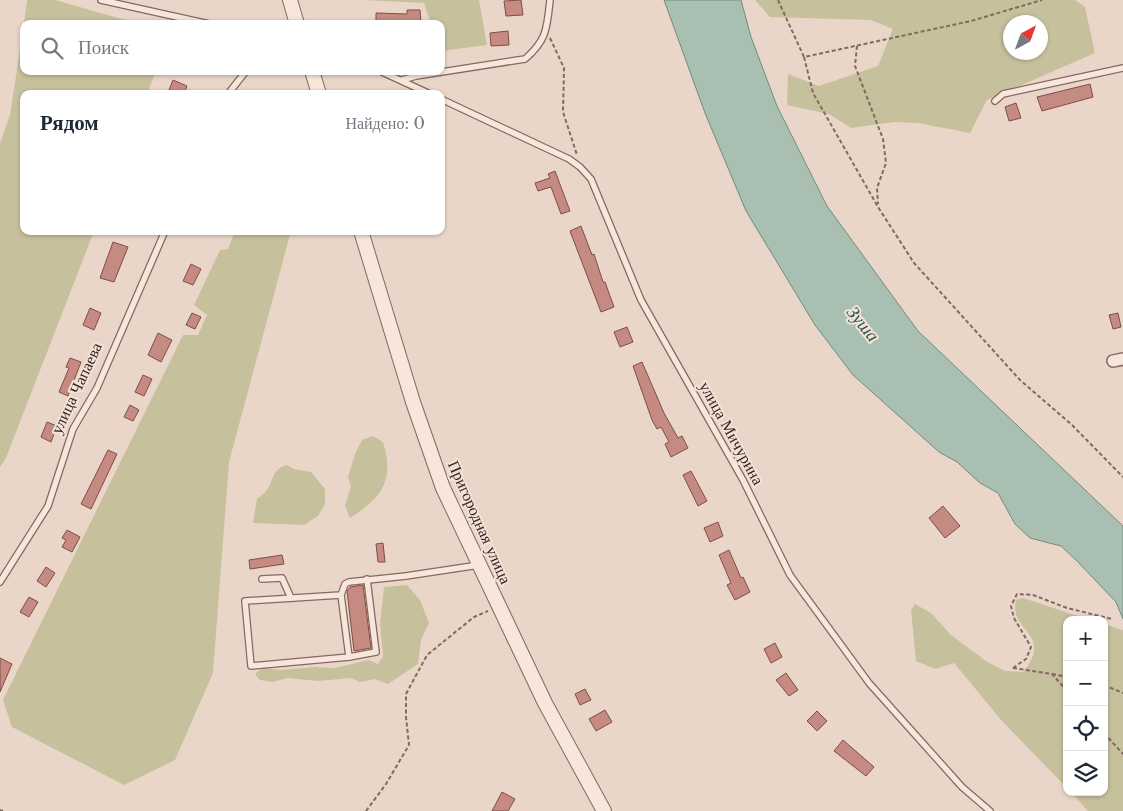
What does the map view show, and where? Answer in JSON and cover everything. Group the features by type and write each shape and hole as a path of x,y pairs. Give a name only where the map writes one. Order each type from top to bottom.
{"street":[{"path":"290,0 296,20"},
{"path":"313,75 318,90"},
{"name":"Пригородная улица","path":"362,235 413,402 437,470 498,606 545,703 602,810"}],"lane":[{"path":"101,0 191,20"},
{"path":"445,71 525,59 538,48 547,31 550,0"},
{"path":"995,101 1003,94 1123,68"},
{"path":"231,90 243,75"},
{"path":"390,75 422,90"},
{"path":"402,80 422,75"},
{"name":"улица Мичурина","path":"445,101 568,159 580,167 591,179 641,300 743,480 790,575 869,683 962,787 990,811"},
{"name":"улица Чапаева","path":"0,582 48,506 73,429 97,388 163,235"},
{"path":"349,657 341,595 345,584 367,579 406,576 479,565"},
{"path":"262,579 282,578 291,598"},
{"path":"341,595 245,601 251,666 349,657 376,652 367,579"}],"path":[{"path":"778,0 804,57 813,93 878,207 914,263 1020,380 1072,425 1123,477"},
{"path":"804,57 971,21 1042,0"},
{"path":"547,31 564,68 563,112 580,167"},
{"path":"857,46 856,66 883,140 886,163 877,188 878,207"},
{"path":"1063,676 1012,668 1026,659 1030,647 1014,618 1011,606 1017,594 1033,595 1067,608 1112,619"},
{"path":"366,811 386,784 409,745 406,694 427,655 474,617 498,606"},
{"path":"1052,674 1063,686"},
{"path":"1108,687 1123,693"},
{"path":"1108,737 1123,754"}],"shaded area":[{"path":"27,0 55,0 125,20 24,20"},
{"path":"364,0 479,0 487,45 445,50 445,20 430,20 424,3"},
{"path":"755,0 1075,0 1085,7 1095,53 987,100 970,133 918,123 894,122 851,128 829,114 787,105 788,74 819,86 878,66 893,29 871,20 770,17"},
{"path":"20,50 20,75 154,75 149,90 20,90 20,235 92,235 6,458 0,467 0,143 10,115"},
{"path":"233,235 290,235 229,462 213,673 175,760 124,785 12,727 3,700 183,335 198,335 207,315 194,305 220,250 228,249"},
{"path":"373,436 383,442 386,455 386,477 378,495 361,511 350,518 345,506 351,486 348,477 355,454 362,440"},
{"path":"287,465 294,469 311,472 325,489 325,504 318,516 304,525 253,523 257,499 269,487 275,472"},
{"path":"407,585 420,600 429,623 421,640 418,664 388,684 374,679 360,682 351,678 318,681 287,678 273,682 260,680 255,674 263,668 281,670 315,667 335,668 368,660 378,664 383,656 380,623 384,587"},
{"path":"1023,598 1078,616 1063,616 1063,784 1002,721 954,663 935,669 916,661 911,610 915,604 931,613 951,635 986,661 1005,671 1023,672 1032,659 1034,649 1033,641 1018,619 1015,610 1016,600"},
{"path":"1108,625 1123,630 1123,811 1088,811 1075,796 1108,796"}],"water":[{"name":"Зуша","path":"664,0 741,0 751,37 777,106 827,206 918,331 1123,526 1123,619 1116,602 1076,560 1061,546 1030,538 1015,524 998,493 980,483 957,462 939,452 853,375 815,325 746,211 705,113"}],"building":[{"path":"521,0 523,15 506,16 504,1"},
{"path":"407,10 420,10 421,20 376,20 376,13 407,14"},
{"path":"508,31 509,45 491,46 490,33"},
{"path":"173,80 187,86 186,90 169,90"},
{"path":"1090,84 1093,97 1042,111 1037,97"},
{"path":"1016,103 1021,118 1009,121 1005,107"},
{"path":"555,171 570,211 561,214 551,187 538,191 535,183 550,178 548,174"},
{"path":"581,226 614,307 601,312 570,231"},
{"path":"113,242 128,247 114,282 100,278"},
{"path":"191,264 201,269 193,285 183,281"},
{"path":"90,308 101,313 94,330 83,325"},
{"path":"192,313 201,317 195,329 186,325"},
{"path":"1118,313 1121,327 1113,329 1109,315"},
{"path":"627,327 633,342 620,347 614,332"},
{"path":"158,333 172,340 161,362 148,355"},
{"path":"70,358 81,362 68,396 59,392 69,368 66,367"},
{"path":"642,362 664,413 678,438 682,436 688,448 671,457 665,444 669,442 661,427 657,429 652,420 633,366"},
{"path":"143,375 152,379 144,396 135,392"},
{"path":"130,405 139,410 133,421 124,417"},
{"path":"47,422 57,426 51,442 41,437"},
{"path":"108,450 117,454 91,509 81,504"},
{"path":"691,471 707,501 698,506 683,475"},
{"path":"943,506 960,526 945,538 929,518"},
{"path":"718,522 723,536 710,542 704,528"},
{"path":"67,530 80,537 72,552 62,547 66,540 62,538"},
{"path":"383,543 385,562 378,562 376,544"},
{"path":"729,550 741,578 743,577 750,592 735,600 727,585 731,583 719,555"},
{"path":"282,555 284,564 250,569 249,560"},
{"path":"46,567 55,573 46,587 37,581"},
{"path":"363,585 371,648 354,651 347,591 350,587"},
{"path":"29,597 38,602 29,617 20,612"},
{"path":"775,643 782,657 771,663 764,649"},
{"path":"0,658 12,664 0,692"},
{"path":"786,673 798,690 789,696 776,680"},
{"path":"585,689 591,700 580,705 575,694"},
{"path":"605,710 612,722 596,731 589,719"},
{"path":"817,711 827,721 817,731 807,721"},
{"path":"843,740 874,767 866,776 834,751"},
{"path":"502,792 515,799 508,811 492,811"}]}
